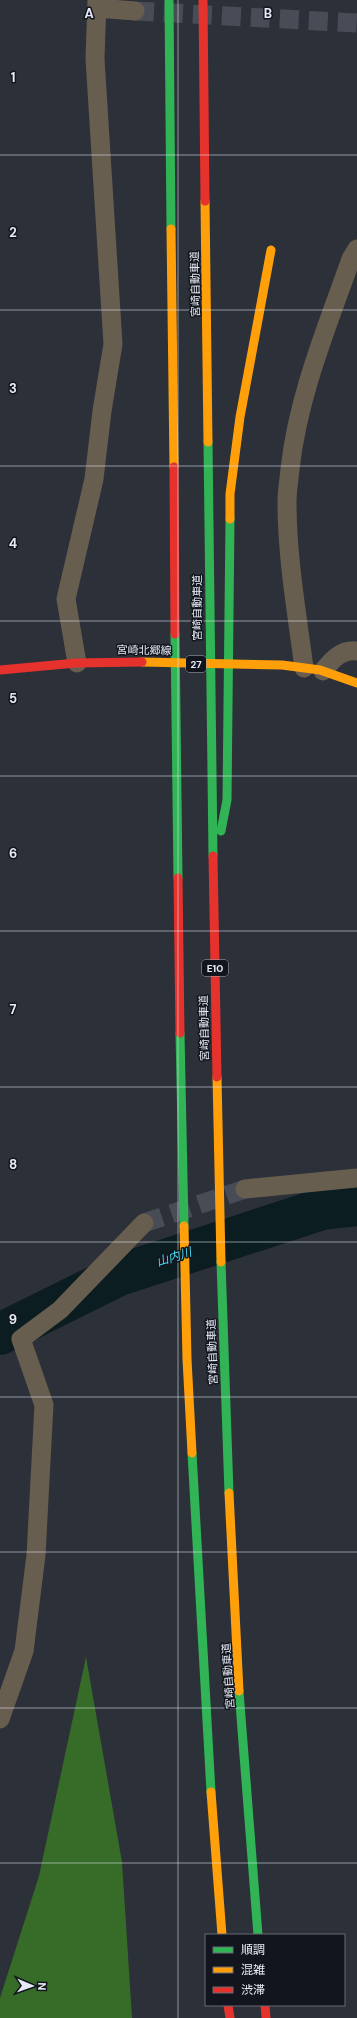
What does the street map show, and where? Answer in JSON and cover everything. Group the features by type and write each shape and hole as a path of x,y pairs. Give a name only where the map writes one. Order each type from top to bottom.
{"main road":[{"name":"宮崎自動車道","path":"169,0 179,1009 187,1359 206,1728 222,1934"},
{"name":"宮崎自動車道","path":"203,0 212,878 222,1306 230,1521 250,1853 258,1934"},
{"path":"212,878 227,800 230,494 240,417 271,250"},
{"name":"宮崎北郷線","path":"0,670 23,666 107,662 285,666 323,671 345,677 357,683"},
{"path":"228,2006 230,2018"},
{"path":"265,2006 266,2018"}],"street":[{"path":"77,663 66,599 94,479 102,411 113,344 95,60 97,4 135,11"},
{"path":"304,668 290,556 287,500 292,449 304,397 321,344 351,259 357,249"},
{"path":"323,671 334,657 350,650 357,651"},
{"path":"245,1189 357,1178"},
{"path":"0,1719 24,1651 36,1555 44,1405 21,1339 60,1310 144,1223"}],"green space":[{"path":"86,1657 122,1862 132,2018 0,2018 0,1998 39,1876"}],"waterway":[{"name":"山内川","path":"0,1334 119,1275 322,1209 357,1205"}],"tunnel":[{"path":"135,11 357,23"},
{"path":"144,1223 245,1189"}],"traffic: fast":[{"path":"169,0 171,229"},
{"path":"208,442 213,856"},
{"path":"221,831 227,800 230,519"},
{"path":"175,634 178,878"},
{"path":"180,1033 184,1226"},
{"path":"221,1262 229,1493"},
{"path":"192,1453 211,1792"},
{"path":"239,1691 258,1934"}],"traffic: slow":[{"path":"205,201 208,442"},
{"path":"171,229 174,467"},
{"path":"230,519 230,494 240,417 271,250"},
{"path":"142,662 282,665 320,670 357,683"},
{"path":"217,1077 221,1262"},
{"path":"184,1226 187,1359 192,1453"},
{"path":"229,1493 239,1691"},
{"path":"211,1792 222,1934"}],"traffic: jam":[{"path":"203,0 205,201"},
{"path":"174,467 175,634"},
{"path":"0,670 76,663 142,662"},
{"path":"213,856 217,1077"},
{"path":"178,878 180,1033"},
{"path":"228,2006 230,2018"},
{"path":"265,2006 266,2018"}]}
